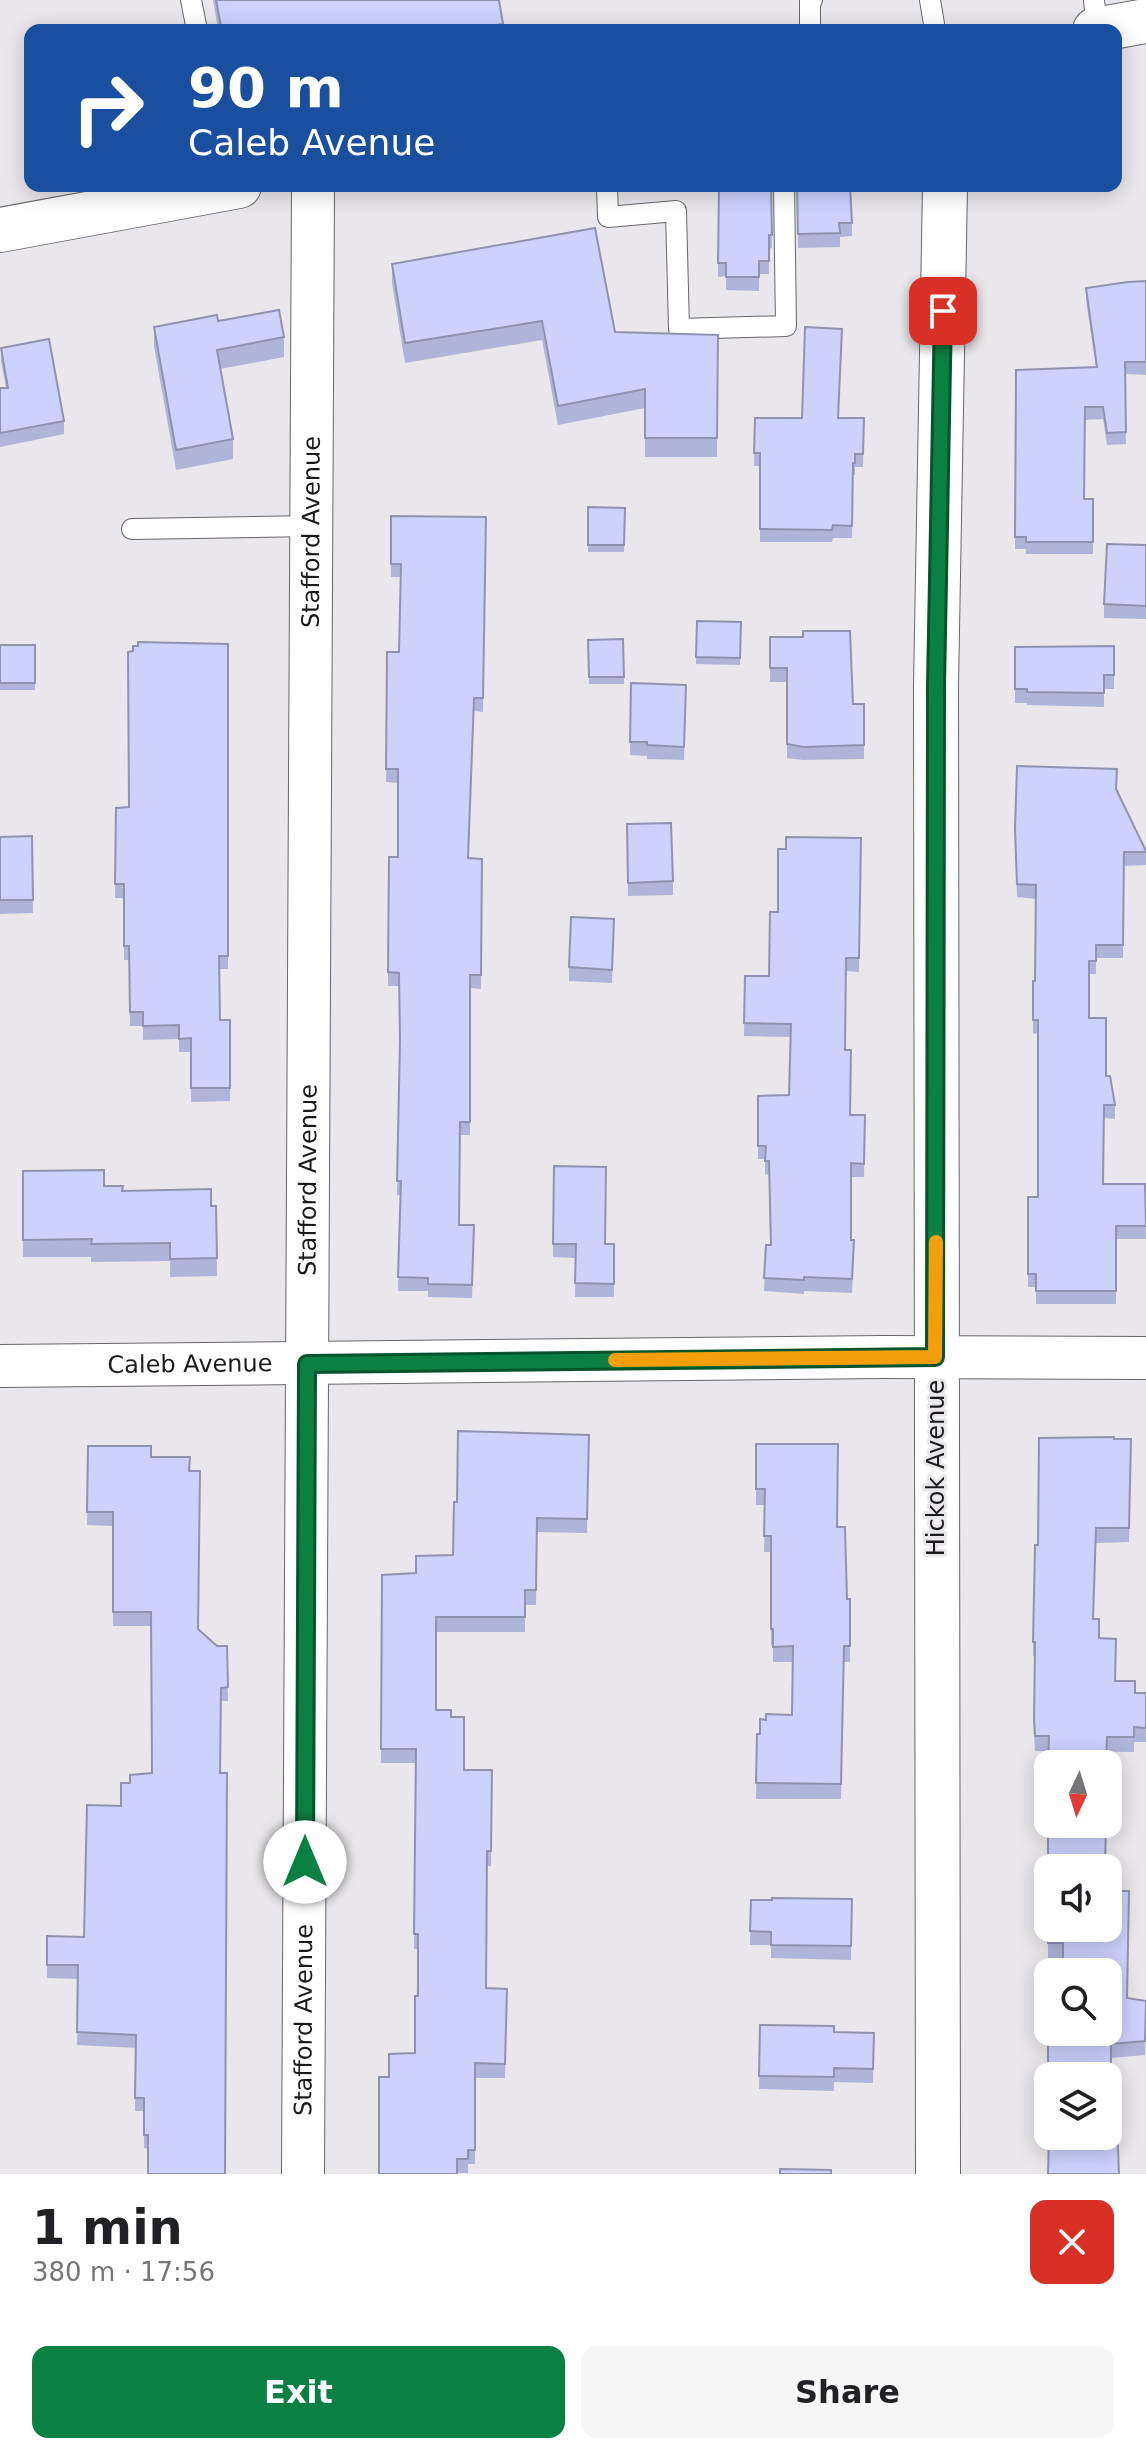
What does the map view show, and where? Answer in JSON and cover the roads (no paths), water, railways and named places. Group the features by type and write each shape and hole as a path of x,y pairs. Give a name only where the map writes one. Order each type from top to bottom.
{"street":[{"path":"1122,25 1146,21"},
{"path":"0,230 204,192"},
{"name":"Stafford Avenue","path":"303,2174 313,192"},
{"name":"Hickok Avenue","path":"938,2174 936,686 945,192"},
{"name":"Caleb Avenue","path":"0,1366 935,1357 1146,1358"}],"lane":[{"path":"191,0 196,24"},
{"path":"810,24 812,0"},
{"path":"930,0 934,24"},
{"path":"1094,0 1096,24"},
{"path":"607,192 608,217 676,211 679,329 786,326 784,192"},
{"path":"132,529 311,526"}]}
